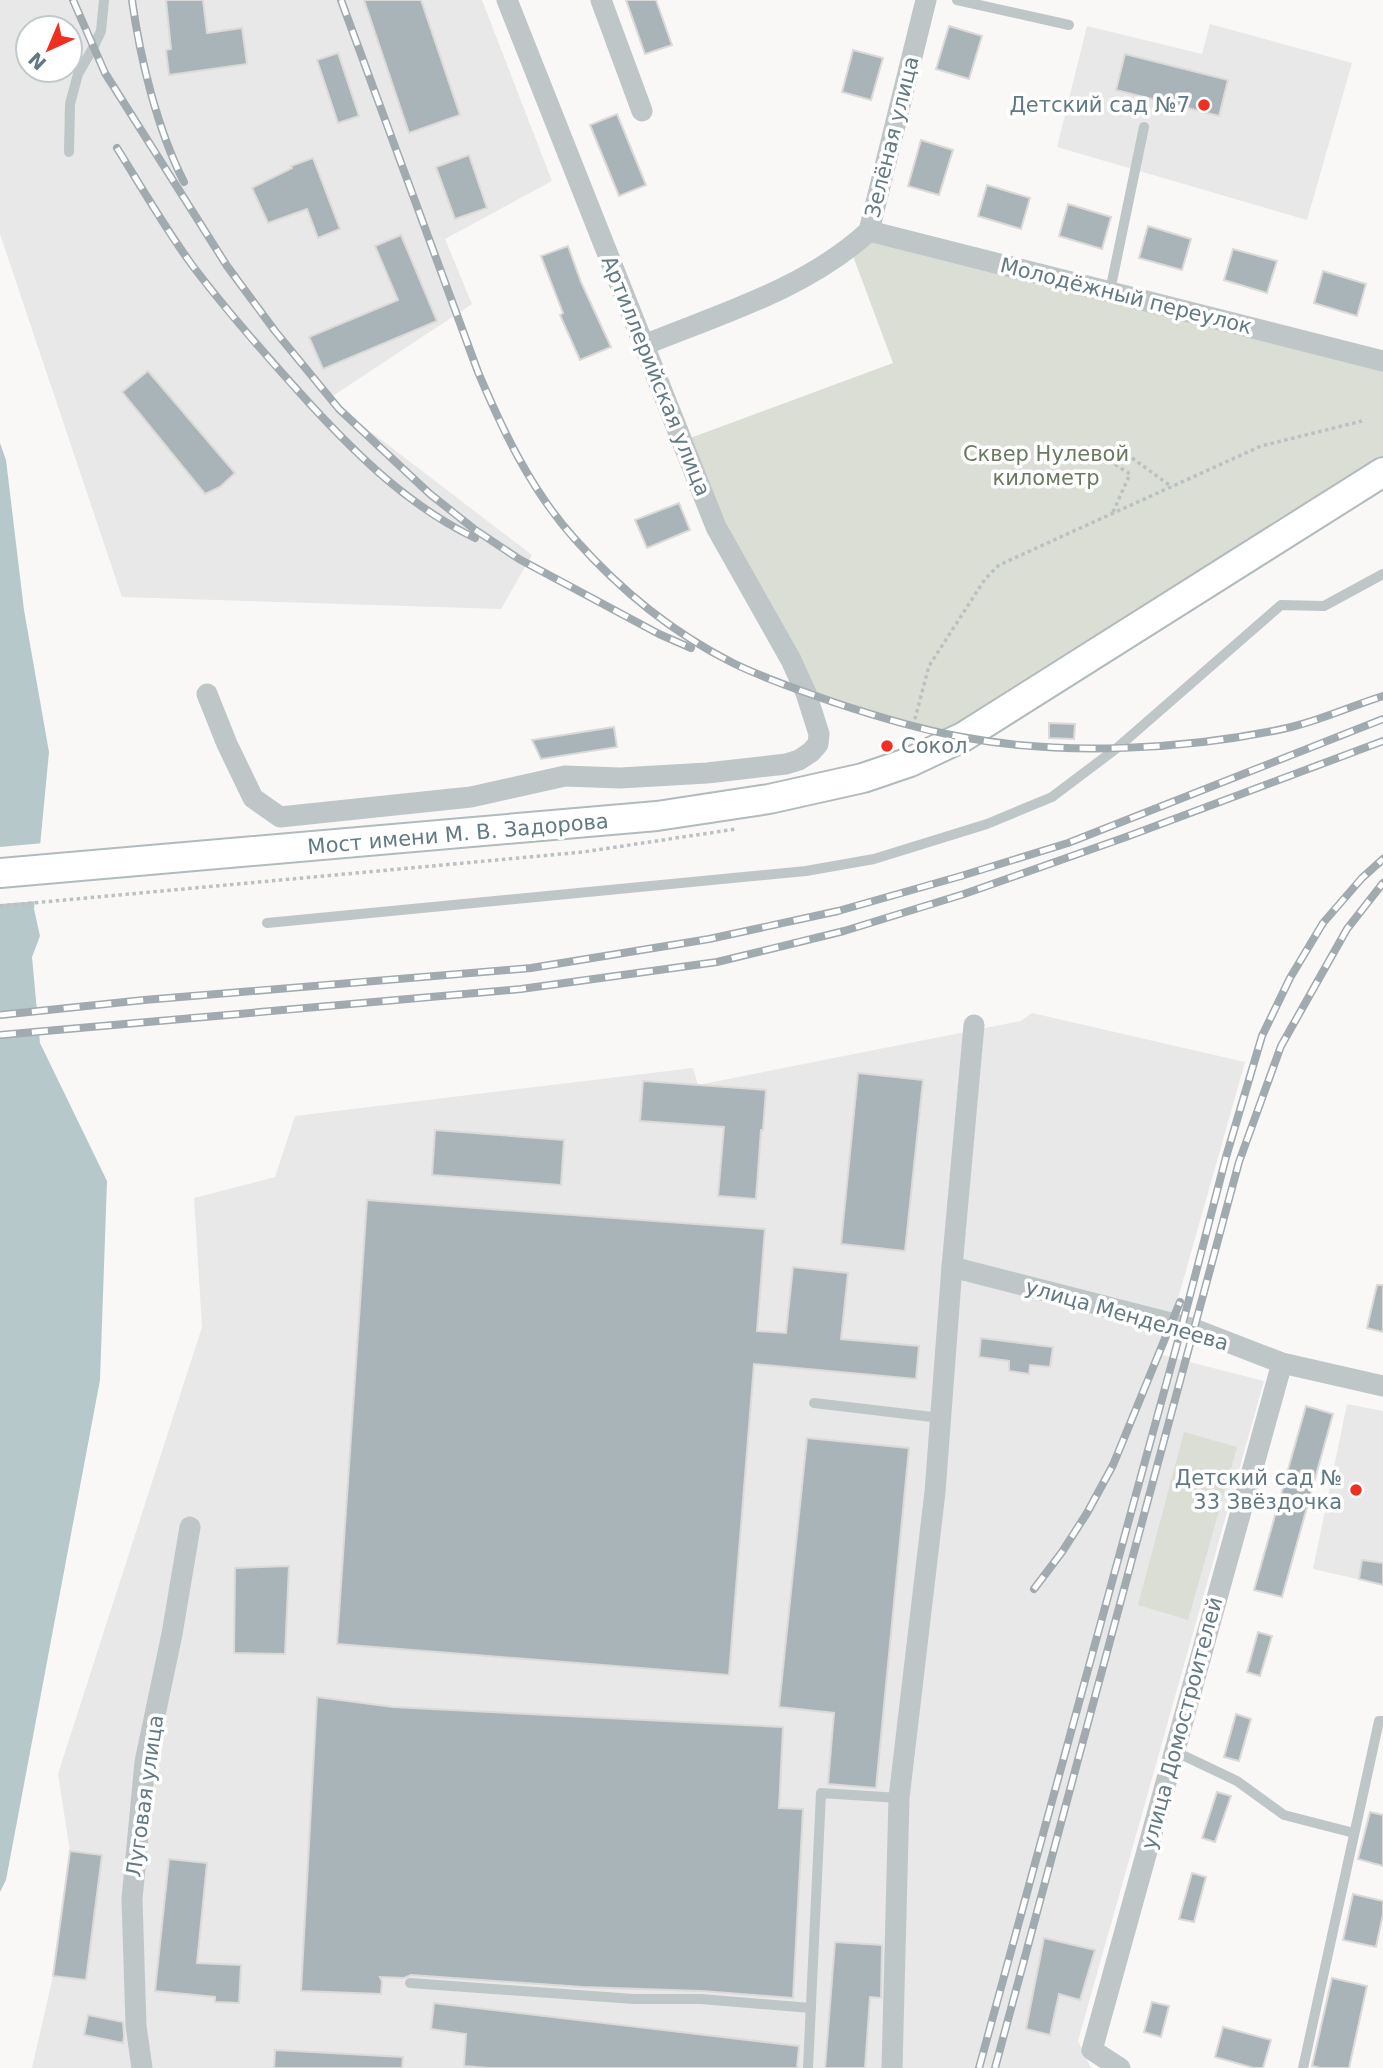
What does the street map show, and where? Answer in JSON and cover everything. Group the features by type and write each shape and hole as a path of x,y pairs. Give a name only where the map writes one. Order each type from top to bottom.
{"main road":[{"name":"Мост имени М. В. Задорова","path":"0,873 657,816 815,790 863,778 910,762 963,737 1383,472"}],"street":[{"name":"Артиллерийская улица","path":"207,694 253,797 280,817 471,797 565,776 620,778 707,773 786,764 799,760 818,744 819,734 806,693 791,660 716,527 507,0"},
{"path":"601,0 642,111"},
{"name":"Зелёная улица","path":"644,345 770,293 850,248 869,231 926,0"},
{"name":"Молодёжный переулок","path":"869,231 1383,361"},
{"path":"892,2068 899,1798 935,1492 974,1025"},
{"name":"улица Менделеева","path":"952,1267 1194,1329 1282,1363 1383,1386"},
{"name":"улица Домостроителей","path":"1120,2068 1091,2050 1282,1363"},
{"name":"Луговая улица","path":"142,2068 136,2026 132,1899 145,1762 191,1527"}],"lane":[{"path":"69,152 70,104 78,74 101,31 104,0"},
{"path":"957,0 1069,25"},
{"path":"1110,291 1144,127"},
{"path":"267,923 806,871 874,859 987,824 1052,797 1117,748 1281,605 1324,606 1383,574"},
{"path":"814,1403 941,1418"},
{"path":"1303,2068 1379,1721 1383,1721"},
{"path":"1174,1751 1237,1782 1284,1815 1354,1833"},
{"path":"808,2068 821,1793 899,1798"},
{"path":"410,1983 634,1999 701,1999 811,2008"}],"path":[{"path":"913,726 929,666 985,579 999,565 1261,446 1362,421"},
{"path":"1113,513 1130,474 1102,456 1132,458 1172,487"},
{"path":"0,906 578,852 740,828"}],"shaded area":[{"path":"0,0 482,0 552,181 445,239 472,304 328,399 532,555 501,609 122,597 0,234"},
{"name":"Детский сад №7","path":"1210,24 1352,63 1307,220 1057,147 1087,26 1202,54"},
{"path":"0,443 6,460 24,610 49,752 34,909 40,936 32,957 40,1043 107,1181 100,1380 6,1880 0,1892"},
{"path":"1032,1013 1245,1062 1162,1355 1264,1381 1078,2041 1091,2068 32,2068 53,1976 70,1851 58,1774 202,1327 194,1198 275,1177 295,1116 693,1068 698,1085 1021,1021"},
{"name":"Детский сад № 33 Звёздочка","path":"1347,1404 1383,1411 1383,1585 1313,1569"}],"green space":[{"name":"Сквер Нулевой километр","path":"869,231 1383,361 1383,472 963,737 880,718 806,693 682,441 893,363 850,248"},
{"path":"1184,1432 1237,1447 1188,1620 1138,1605"}],"pier":[{"path":"44,843 38,901 0,904 0,847"},
{"path":"40,1011 42,1031 0,1035 0,1015"}],"building":[{"path":"166,0 203,0 207,33 242,28 247,64 169,75 166,50 171,49"},
{"path":"364,0 421,0 460,115 409,133"},
{"path":"626,0 656,0 672,45 645,54"},
{"path":"949,26 982,36 969,79 936,69"},
{"path":"853,50 883,58 871,100 842,92"},
{"path":"338,53 359,116 338,123 317,60"},
{"path":"1125,54 1228,80 1219,116 1116,90"},
{"path":"617,114 646,185 619,196 590,125"},
{"path":"921,140 953,150 939,195 908,186"},
{"path":"469,155 487,208 455,219 436,167"},
{"path":"313,158 340,229 318,238 307,209 268,223 252,188 292,168 291,166"},
{"path":"987,185 1030,198 1021,229 978,216"},
{"path":"1068,204 1111,217 1102,249 1059,236"},
{"path":"1148,226 1191,239 1182,270 1139,258"},
{"path":"401,235 437,321 323,369 309,337 398,300 375,246"},
{"path":"568,246 581,282 611,347 580,360 560,315 563,313 541,256"},
{"path":"1233,249 1277,261 1267,293 1224,280"},
{"path":"1323,271 1366,284 1357,316 1314,303"},
{"path":"148,371 235,473 220,487 205,494 122,392"},
{"path":"679,503 690,530 647,548 635,520"},
{"path":"1049,723 1075,724 1074,739 1049,738"},
{"path":"614,727 617,747 541,759 532,740"},
{"path":"858,1073 923,1080 905,1251 841,1244"},
{"path":"643,1081 766,1090 756,1199 718,1196 724,1127 640,1121"},
{"path":"435,1130 564,1140 561,1185 432,1175"},
{"path":"367,1200 765,1229 757,1331 786,1333 793,1267 848,1273 841,1339 919,1346 916,1379 754,1364 729,1675 337,1644"},
{"path":"1377,1285 1383,1285 1383,1332 1367,1328"},
{"path":"981,1338 1053,1347 1050,1367 1030,1365 1029,1374 1009,1371 1009,1361 979,1357"},
{"path":"1306,1406 1333,1414 1282,1597 1254,1590"},
{"path":"807,1438 909,1448 876,1788 828,1784 834,1713 779,1707"},
{"path":"1362,1560 1383,1563 1383,1585 1359,1579"},
{"path":"289,1566 285,1654 234,1653 235,1568"},
{"path":"1258,1632 1272,1636 1260,1676 1247,1672"},
{"path":"317,1697 393,1707 783,1727 779,1808 803,1809 793,1998 411,1975 404,1978 380,1977 381,1994 301,1991"},
{"path":"1236,1714 1251,1719 1239,1761 1224,1757"},
{"path":"1217,1792 1231,1796 1215,1842 1202,1838"},
{"path":"1370,1812 1383,1815 1383,1866 1358,1859"},
{"path":"70,1851 102,1855 86,1980 53,1976"},
{"path":"169,1859 207,1863 197,1963 241,1965 239,2003 215,2002 215,1997 155,1991"},
{"path":"1192,1873 1206,1877 1194,1922 1179,1919"},
{"path":"1353,1894 1383,1901 1376,1947 1343,1940"},
{"path":"1044,1938 1095,1950 1080,2000 1059,1994 1050,2035 1026,2029"},
{"path":"835,1942 882,1945 881,1998 870,1997 865,2068 825,2068"},
{"path":"1332,1978 1367,1986 1349,2068 1312,2066"},
{"path":"1152,2002 1169,2006 1161,2037 1144,2032"},
{"path":"434,2003 799,2046 797,2068 464,2066 466,2034 431,2029"},
{"path":"88,2015 123,2022 123,2043 84,2035"},
{"path":"1223,2027 1271,2040 1263,2068 1215,2057"},
{"path":"275,2050 403,2057 402,2068 274,2068"}],"railway":[{"path":"73,0 105,73 227,266 275,331 339,409 430,494 474,529 519,559 659,634 691,648"},
{"path":"132,0 151,93 184,182"},
{"path":"341,0 478,372 519,459 544,500 591,557 628,592 668,624 733,663 795,689 913,726 1001,743 1041,747 1124,748 1208,741 1299,725 1383,696"},
{"path":"117,148 192,265 310,404 386,479 428,511 475,538"},
{"path":"0,1015 144,1000 531,968 709,939 838,911 1068,843 1383,719"},
{"path":"0,1035 521,989 717,962 844,931 964,894 1383,741"},
{"path":"979,2068 1226,1157 1262,1036 1290,978 1323,923 1362,878 1383,859"},
{"path":"995,2068 1239,1162 1281,1046 1347,929 1383,883"},
{"path":"1034,1589 1087,1513 1113,1465 1180,1302"}],"place":[{"name":"Детский сад №7","path":"1204,105"},
{"name":"Сокол","path":"887,746"},
{"name":"Детский сад № 33 Звёздочка","path":"1356,1490"}]}
